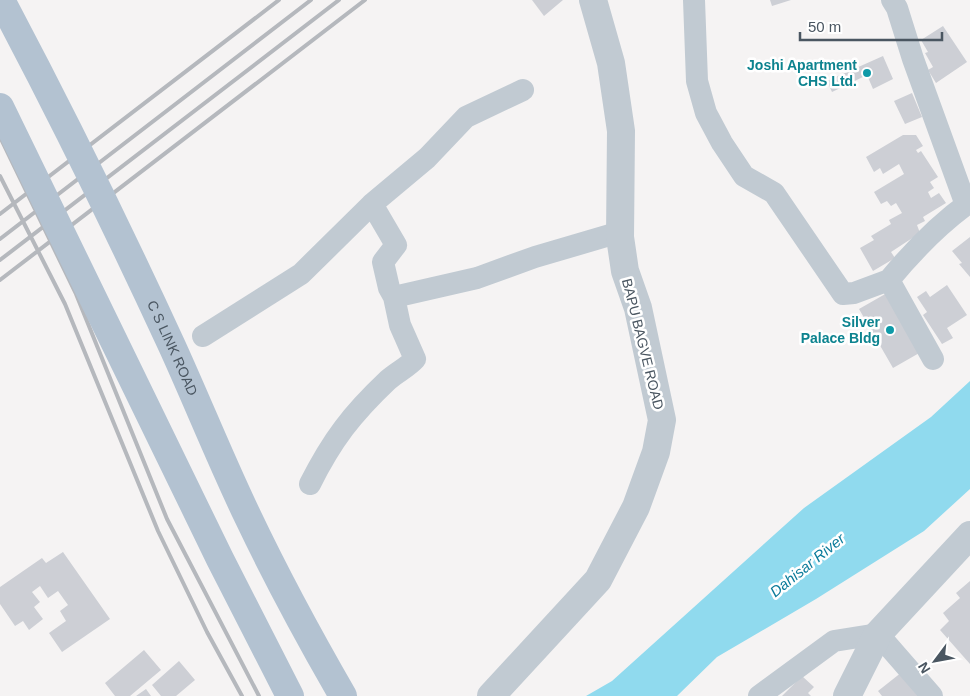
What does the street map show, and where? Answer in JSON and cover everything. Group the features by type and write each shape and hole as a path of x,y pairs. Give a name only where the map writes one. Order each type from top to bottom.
{"main road":[{"name":"C S LINK ROAD","path":"1,0 31,56 118,232 172,347 247,516 297,615 343,696"},
{"path":"0,107 220,559 290,696"}],"street":[{"name":"BAPU BAGVE ROAD","path":"491,696 598,580 636,507 656,452 662,420 638,308 625,271 620,232 621,131 611,63 593,0"},
{"path":"694,0 697,81 706,113 722,143 744,176 774,192 843,294 854,293 888,280 910,254 952,215 968,204 910,50 897,8 892,0"},
{"path":"203,336 301,274 372,204 426,158 466,117 523,90"},
{"path":"310,484 347,422 390,378 415,359 400,326 394,297 389,288 383,262 396,244 372,204"},
{"path":"394,297 476,278 535,257 620,232"},
{"path":"888,280 933,359"},
{"path":"847,696 878,634 970,535"},
{"path":"759,696 834,641 878,634"},
{"path":"878,634 932,696"}],"water":[{"name":"Dahisar River","path":"970,381 970,489 924,531 816,599 717,657 677,696 586,696 612,681 804,508 931,417"}],"building":[{"path":"532,0 563,0 544,16"},
{"path":"770,0 791,0 772,6"},
{"path":"943,26 967,62 936,83 928,70 933,67 925,53 928,52 921,40"},
{"name":"Joshi Apartment CHS Ltd.","path":"883,56 893,79 873,89 867,75 832,92 827,81"},
{"path":"912,93 922,117 905,124 894,101"},
{"path":"903,135 916,135 923,146 916,150 918,153 921,151 938,177 930,182 934,188 928,192 931,198 939,193 946,203 923,217 925,221 917,225 920,233 891,252 895,258 873,271 860,248 874,240 871,236 891,224 889,220 902,213 896,203 891,206 887,201 881,204 874,192 904,174 899,164 883,174 880,168 874,172 866,157"},
{"path":"970,237 970,277 959,264 962,263 952,251"},
{"path":"947,285 967,315 947,328 953,338 942,344 923,315 927,312 917,297 926,291 930,297"},
{"name":"Silver Palace Bldg","path":"887,293 921,352 893,368 859,309"},
{"path":"63,552 110,619 62,652 49,633 66,621 60,611 68,605 58,591 48,598 40,586 32,592 40,602 34,607 43,619 29,630 23,621 15,626 0,604 0,587 42,558 46,563"},
{"path":"970,581 970,664 940,630 949,621 943,613 960,598 956,593"},
{"path":"144,650 161,670 130,696 115,696 105,683"},
{"path":"179,661 195,680 176,696 161,696 152,685"},
{"path":"902,672 928,696 882,696 878,691"},
{"path":"802,676 814,687 808,693 811,696 782,696"},
{"path":"146,689 151,696 136,696"}],"railway":[{"path":"0,214 279,0"},
{"path":"0,239 311,0"},
{"path":"0,260 339,0"},
{"path":"0,280 365,0"},
{"path":"0,137 76,294 167,519 259,696"},
{"path":"0,176 65,304 158,531 207,632 242,696"}],"place":[{"name":"Joshi Apartment CHS Ltd.","path":"867,73"},
{"name":"Silver Palace Bldg","path":"890,330"}]}
